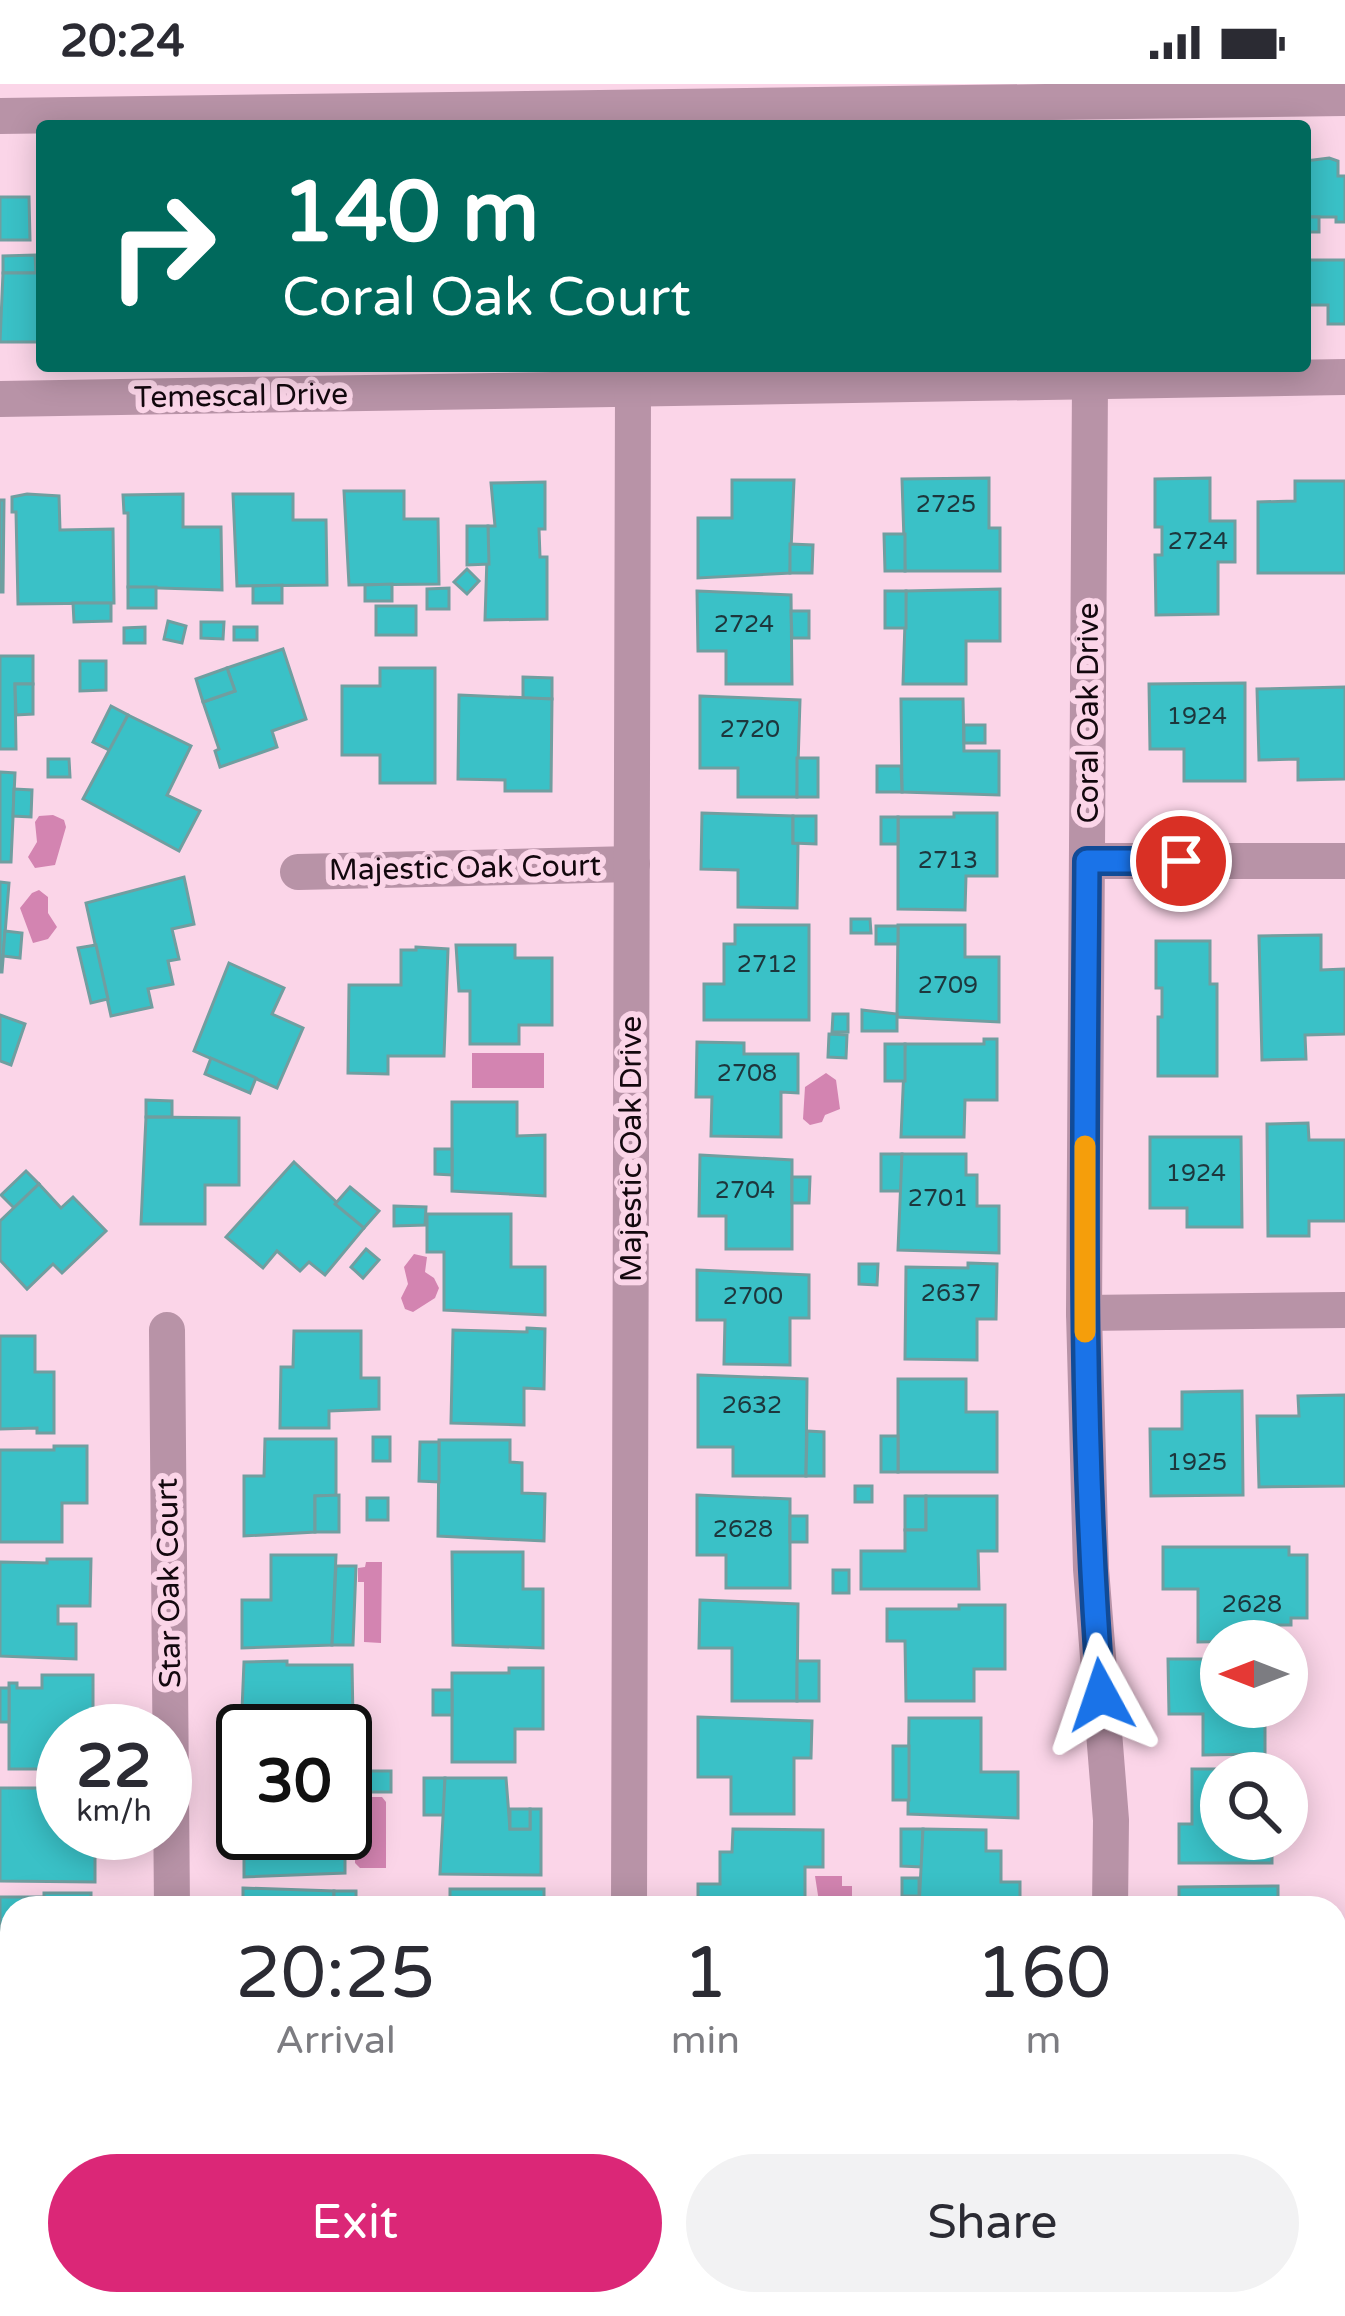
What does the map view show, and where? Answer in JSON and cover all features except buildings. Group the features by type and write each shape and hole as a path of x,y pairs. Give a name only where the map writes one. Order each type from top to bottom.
{"street":[{"path":"0,116 156,99 1208,92 1345,98"},
{"name":"Temescal Drive","path":"0,399 1345,377"},
{"name":"Coral Oak Drive","path":"1090,382 1084,1313 1090,1569 1111,1820 1110,1896"},
{"name":"Majestic Oak Drive","path":"629,1896 633,390"},
{"path":"1087,861 1345,861"},
{"name":"Majestic Oak Court","path":"298,872 632,864"},
{"path":"1084,1313 1345,1310"},
{"name":"Star Oak Court","path":"167,1330 172,1896"}],"shaded area":[{"path":"39,816 64,820 66,827 55,865 35,868 28,857 37,842 35,822"},
{"path":"39,890 48,897 48,913 57,927 48,939 33,943 20,908"},
{"path":"472,1053 544,1053 544,1088 472,1088"},
{"path":"826,1073 836,1080 840,1109 810,1125 803,1119 805,1087"},
{"path":"414,1254 427,1257 425,1272 439,1288 435,1298 413,1312 405,1309 401,1298 408,1284 404,1267"},
{"path":"366,1562 382,1562 381,1643 364,1642 364,1582 358,1582 358,1568"},
{"path":"372,1797 382,1797 386,1802 386,1868 360,1868 355,1863 372,1860"},
{"path":"815,1876 842,1876 842,1886 852,1886 852,1896 818,1896"}],"slow traffic":[{"path":"1085,1146 1085,1332"}],"route":[{"path":"1101,1695 1090,1569 1084,1313 1087,861 1181,861"}]}
